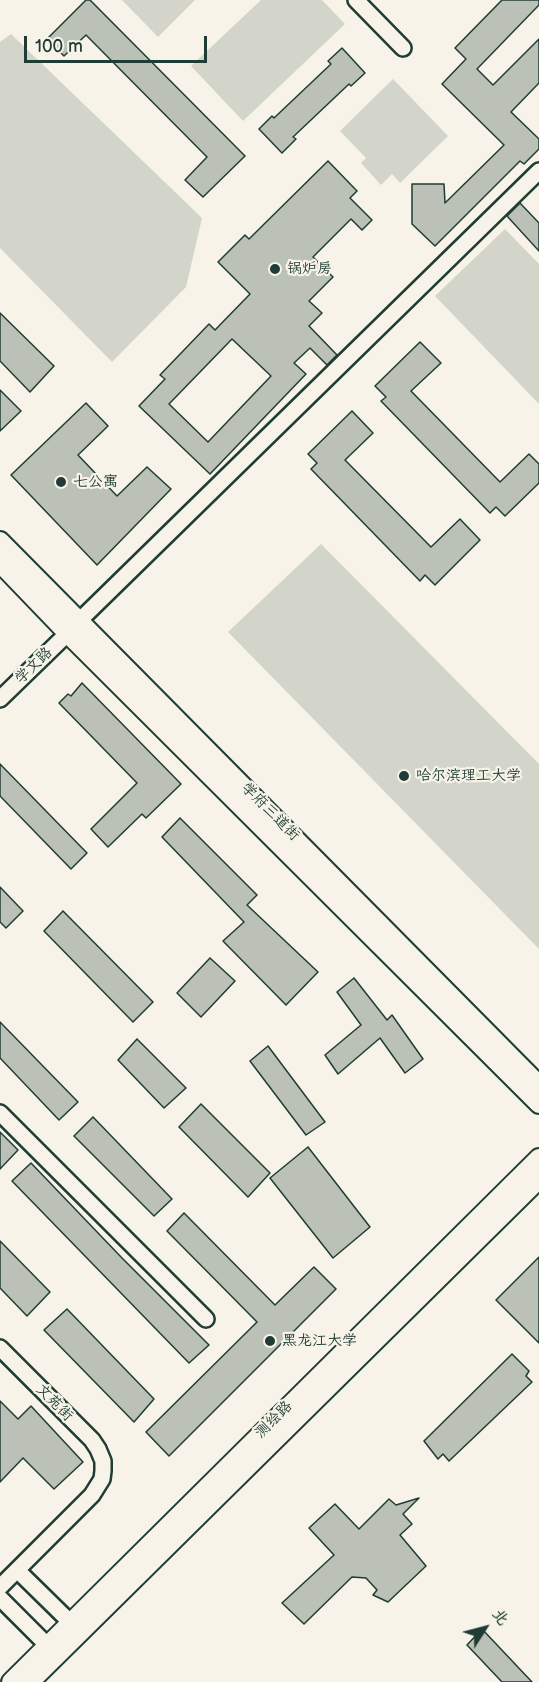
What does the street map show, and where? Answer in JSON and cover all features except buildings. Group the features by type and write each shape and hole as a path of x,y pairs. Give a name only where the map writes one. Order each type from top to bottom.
{"main road":[{"name":"学府三道街","path":"0,541 74,627 539,1104"},
{"name":"学府三道街","path":"0,563 74,627 539,1085"},
{"name":"测绘路","path":"11,1682 539,1158"},
{"name":"测绘路","path":"30,1682 539,1179"}],"street":[{"path":"356,0 402,48"},
{"name":"学文路","path":"0,699 539,171"},
{"path":"0,1113 206,1319"},
{"name":"文苑街","path":"0,1348 92,1440 103,1461 102,1479 92,1495 17,1570"},
{"path":"0,1587 17,1570 70,1622"},
{"path":"0,1598 48,1646"}],"shaded area":[{"path":"122,0 195,0 158,37"},
{"path":"261,0 322,0 345,24 243,121 191,66"},
{"path":"11,34 202,218 186,287 112,362 0,248 0,42"},
{"path":"393,79 448,136 400,183 392,174 381,185 361,163 366,158 340,131"},
{"path":"505,229 539,264 539,404 435,296"},
{"path":"321,544 539,764 539,949 228,632"}],"place":[{"name":"锅炉房","path":"275,269"},
{"name":"七公寓","path":"61,482"},
{"name":"哈尔滨理工大学","path":"404,776"},
{"name":"黑龙江大学","path":"270,1341"}]}
